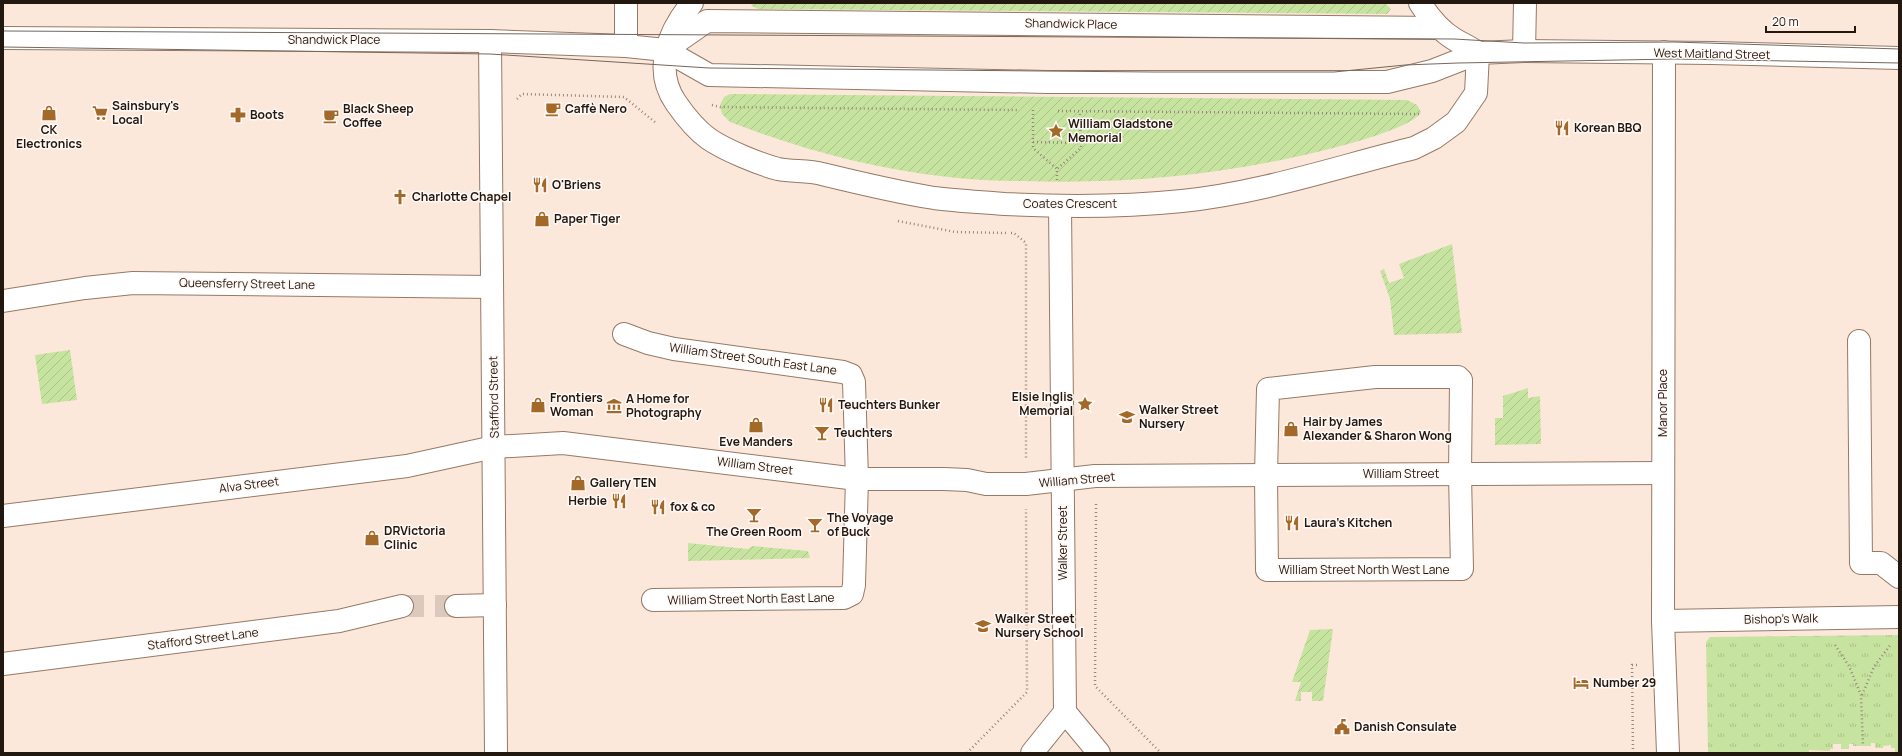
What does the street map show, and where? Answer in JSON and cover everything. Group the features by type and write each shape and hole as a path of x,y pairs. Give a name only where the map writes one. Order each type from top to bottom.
{"street":[{"path":"626,3 626,46"},
{"path":"665,50 684,12 692,3"},
{"path":"1420,3 1439,28 1454,39 1469,46 1478,54"},
{"path":"1524,50 1525,3"},
{"name":"Shandwick Place","path":"665,50 707,21 1439,28"},
{"name":"Shandwick Place","path":"3,38 490,41 626,46 665,50 709,75 1047,82 1387,82 1432,72 1478,54 1524,50"},
{"name":"Stafford Street","path":"490,41 496,753"},
{"name":"Coates Crescent","path":"665,50 664,66 667,91 682,111 709,139 744,156 778,169 819,173 858,183 936,198 1060,206 1096,206 1179,201 1224,196 1259,189 1414,148 1434,138 1456,122 1476,93 1478,54"},
{"name":"West Maitland Street","path":"1524,50 1899,58"},
{"name":"Manor Place","path":"1664,52 1663,621 1668,753"},
{"name":"Walker Street","path":"1060,206 1065,712"},
{"name":"Queensferry Street Lane","path":"3,301 85,288 134,283 492,287"},
{"name":"William Street South East Lane","path":"624,334 648,343 674,349 843,372 851,375 854,382 856,479"},
{"path":"1859,341 1861,563 1881,564 1899,577"},
{"path":"1266,475 1268,389 1375,377 1458,377 1461,380 1460,474"},
{"name":"William Street","path":"494,447 564,443 856,479 959,480 986,484 1033,484 1095,476 1663,473"},
{"name":"Alva Street","path":"3,516 407,466 494,447"},
{"name":"William Street North West Lane","path":"1266,475 1267,570 1274,570 1462,569 1460,474"},
{"name":"William Street North East Lane","path":"653,600 844,598 852,594 854,585 856,479"},
{"name":"Stafford Street Lane","path":"3,664 340,621 402,606"},
{"path":"456,606 495,606"},
{"name":"Bishop's Walk","path":"1663,621 1899,617"},
{"path":"1032,753 1065,712 1099,753"}],"path":[{"path":"513,102 522,94 624,98 655,122"},
{"path":"1033,110 1033,148 1057,169 1060,206"},
{"path":"1057,169 1080,148 1080,111"},
{"path":"1033,142 1080,143"},
{"path":"1026,243 1026,462"},
{"path":"1096,504 1095,686 1161,753"},
{"path":"968,753 1026,692 1026,507"},
{"path":"1807,618 1837,648 1849,666 1861,695 1863,746"},
{"path":"1861,695 1874,667 1895,640"},
{"path":"1632,665 1633,753"}],"green space":[{"path":"751,3 1385,3 1391,9 1387,14 758,9 752,6"},
{"path":"730,94 1407,100 1417,105 1421,112 1408,123 1369,138 1298,156 1220,171 1181,176 1102,181 1004,181 957,178 892,169 837,157 783,141 730,122 722,114 720,105 724,97"},
{"path":"1452,244 1462,333 1394,335 1390,299 1380,271 1384,269 1389,283 1404,278 1399,264"},
{"path":"70,350 77,400 42,404 35,355"},
{"path":"1528,388 1528,398 1540,396 1541,444 1495,445 1495,418 1503,418 1503,396"},
{"path":"688,543 748,549 752,546 808,551 810,558 688,561"},
{"path":"1333,629 1323,701 1312,701 1312,692 1301,692 1301,701 1295,701 1301,682 1292,682 1310,630"},
{"path":"1899,635 1899,752 1895,752 1895,748 1891,748 1891,745 1883,746 1883,748 1875,748 1875,743 1871,743 1871,746 1853,746 1853,744 1849,744 1849,749 1841,749 1841,744 1833,744 1833,749 1830,749 1830,751 1809,750 1809,753 1708,753 1706,642 1710,637"}],"tunnel":[{"path":"402,606 456,606"}],"tram line":[{"path":"3,31 1454,39 1524,43 1674,42 1899,49"},
{"path":"3,47 490,54 709,68 1153,72 1334,72 1405,65 1674,59 1899,63"}],"place":[{"name":"Caffè Nero","path":"553,109"},
{"name":"CK Electronics","path":"49,113"},
{"name":"Sainsbury's Local","path":"100,113"},
{"name":"Boots","path":"238,115"},
{"name":"Black Sheep Coffee","path":"331,116"},
{"name":"Korean BBQ","path":"1562,128"},
{"name":"William Gladstone Memorial","path":"1056,131"},
{"name":"O'Briens","path":"540,185"},
{"name":"Charlotte Chapel","path":"400,197"},
{"name":"Paper Tiger","path":"542,219"},
{"name":"Elsie Inglis Memorial","path":"1085,404"},
{"name":"Frontiers Woman","path":"538,405"},
{"name":"Teuchters Bunker","path":"826,405"},
{"name":"A Home for Photography","path":"614,406"},
{"name":"Walker Street Nursery","path":"1127,417"},
{"name":"Eve Manders","path":"756,425"},
{"name":"Hair by James Alexander & Sharon Wong","path":"1291,429"},
{"name":"Teuchters","path":"822,433"},
{"name":"Gallery TEN","path":"578,483"},
{"name":"Herbie","path":"619,501"},
{"name":"fox & co","path":"658,507"},
{"name":"The Green Room","path":"754,515"},
{"name":"Laura's Kitchen","path":"1292,523"},
{"name":"The Voyage of Buck","path":"815,525"},
{"name":"DRVictoria Clinic","path":"372,538"},
{"name":"Walker Street Nursery School","path":"983,626"},
{"name":"Number 29","path":"1581,683"},
{"name":"Danish Consulate","path":"1342,727"}]}
